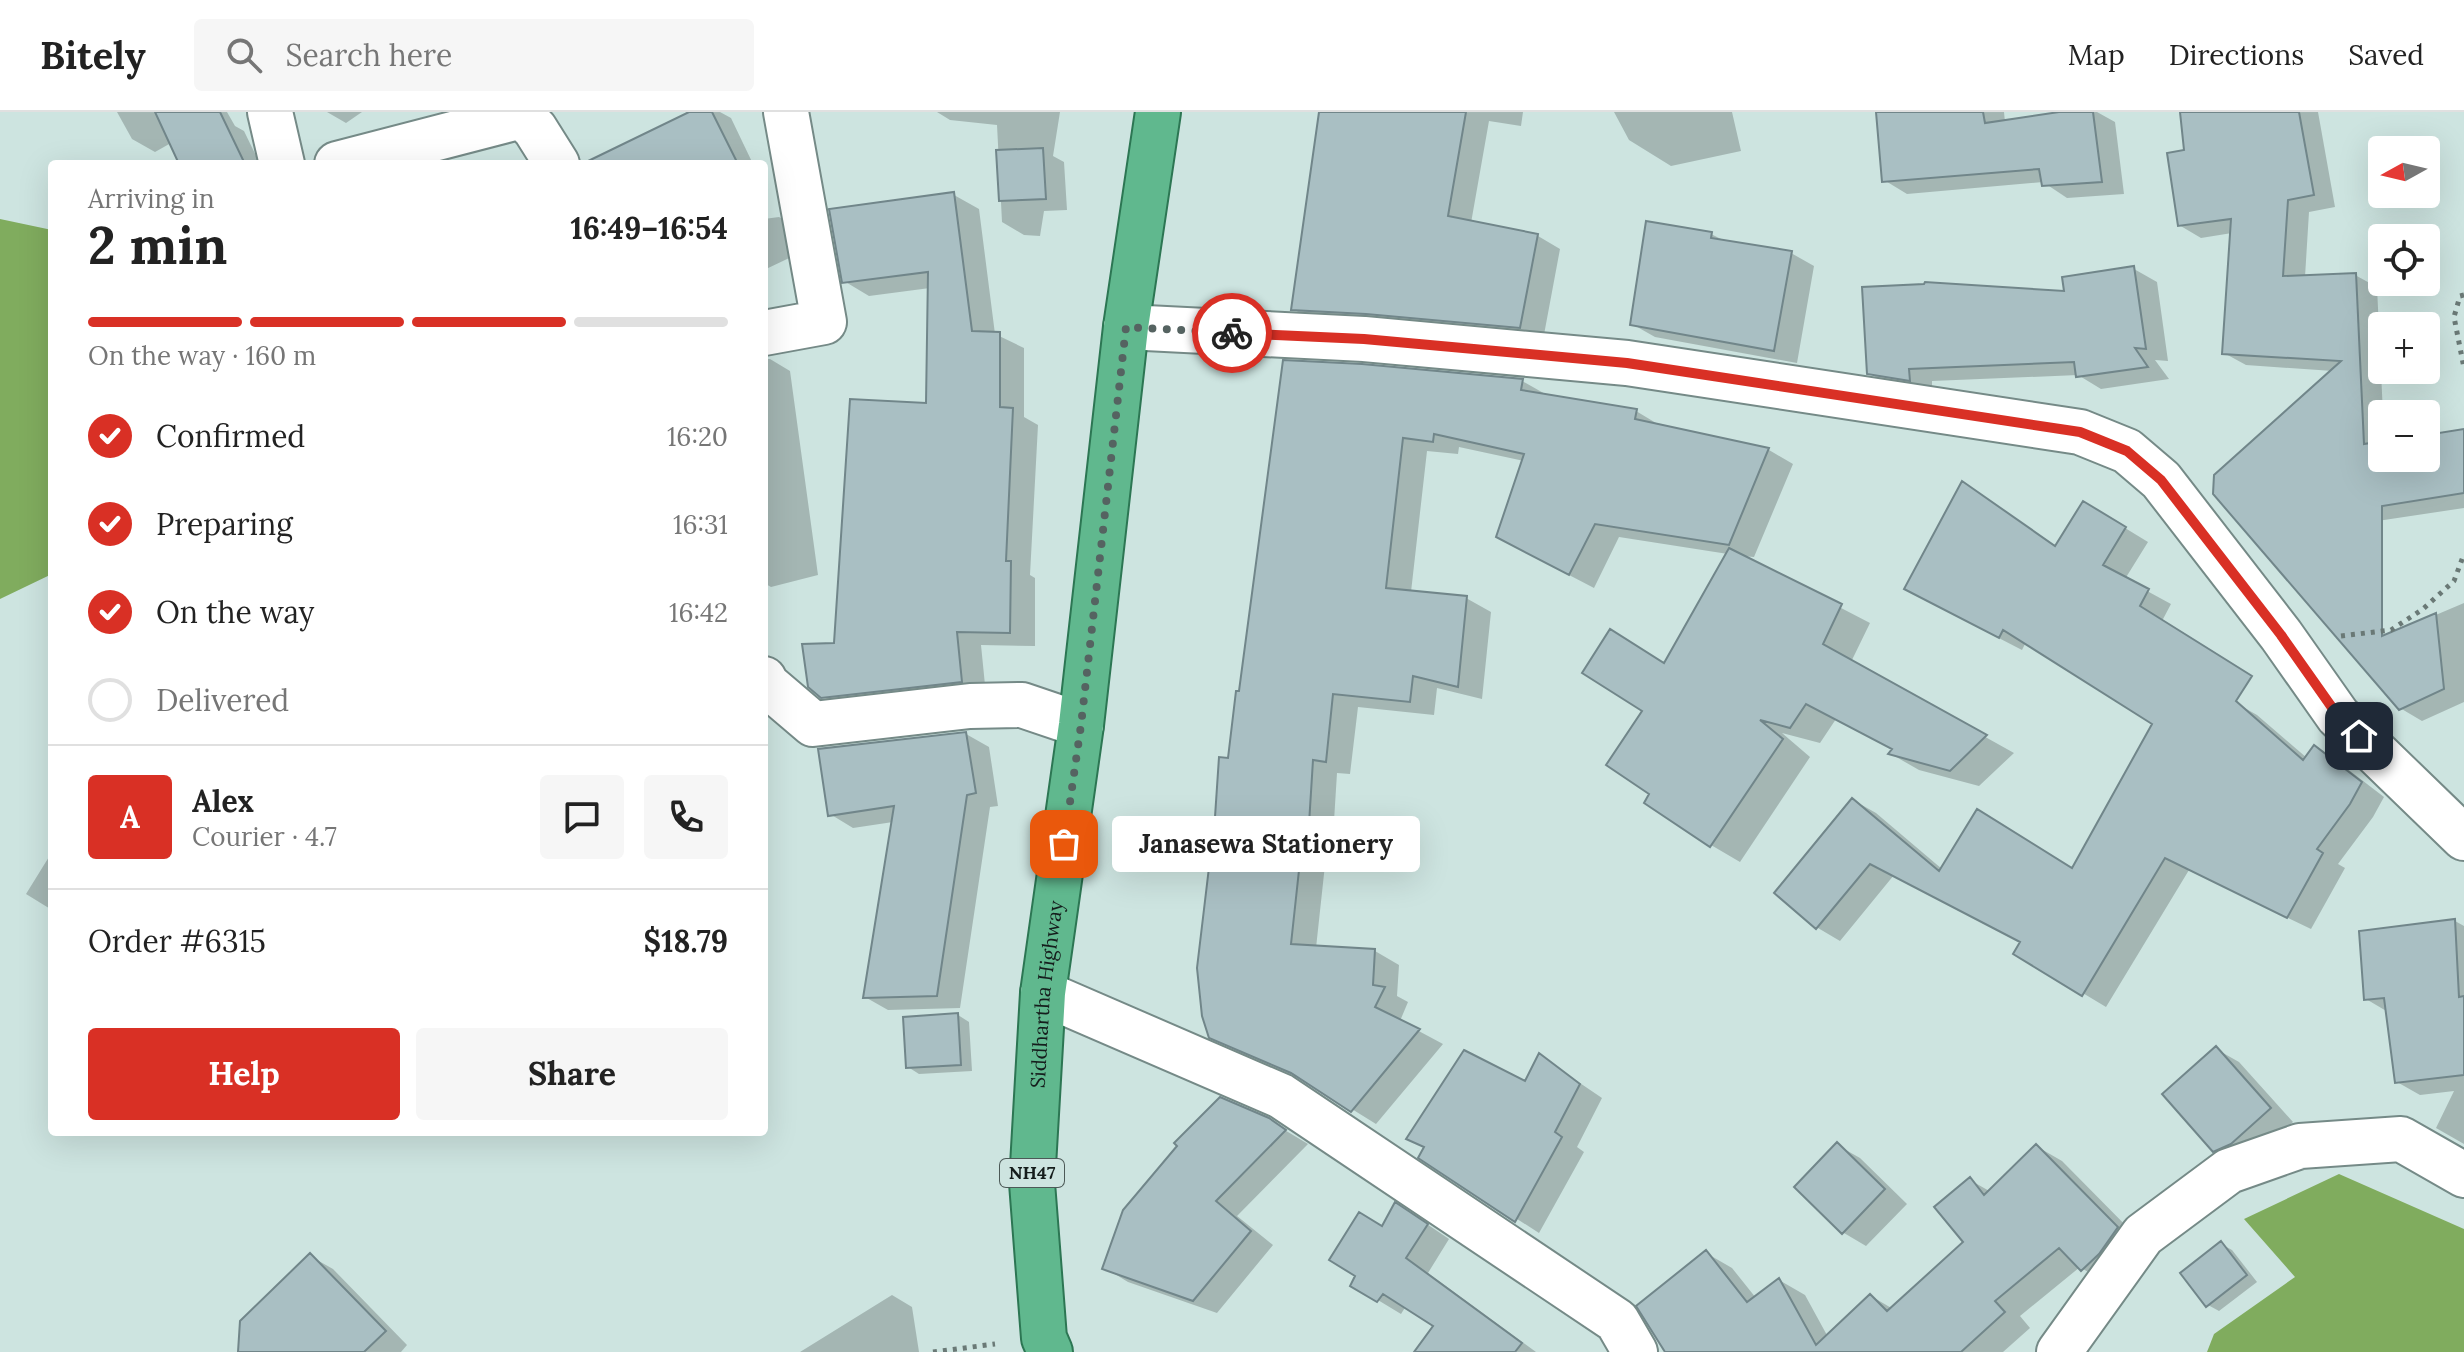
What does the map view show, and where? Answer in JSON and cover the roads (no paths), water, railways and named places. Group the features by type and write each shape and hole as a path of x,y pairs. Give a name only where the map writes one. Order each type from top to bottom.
{"highway":[{"name":"Siddhartha Highway","path":"1047,1345 1032,1183 1043,993 1081,725 1126,327 1158,112"}],"street":[{"path":"270,112 281,160"},
{"path":"768,332 824,322 786,112"},
{"path":"352,160 521,114 535,129 554,160"},
{"path":"1126,327 1364,339 1627,363 2080,432 2127,451 2161,480 2281,635 2338,716 2464,838"},
{"path":"768,686 813,724 970,706 1022,705 1081,725"},
{"path":"1043,993 1281,1096 1617,1321 1635,1352"},
{"path":"2059,1352 2143,1235 2229,1171 2300,1146 2401,1139 2464,1175"}],"place":[{"name":"Janasewa Stationery","path":"1064,844"}]}
